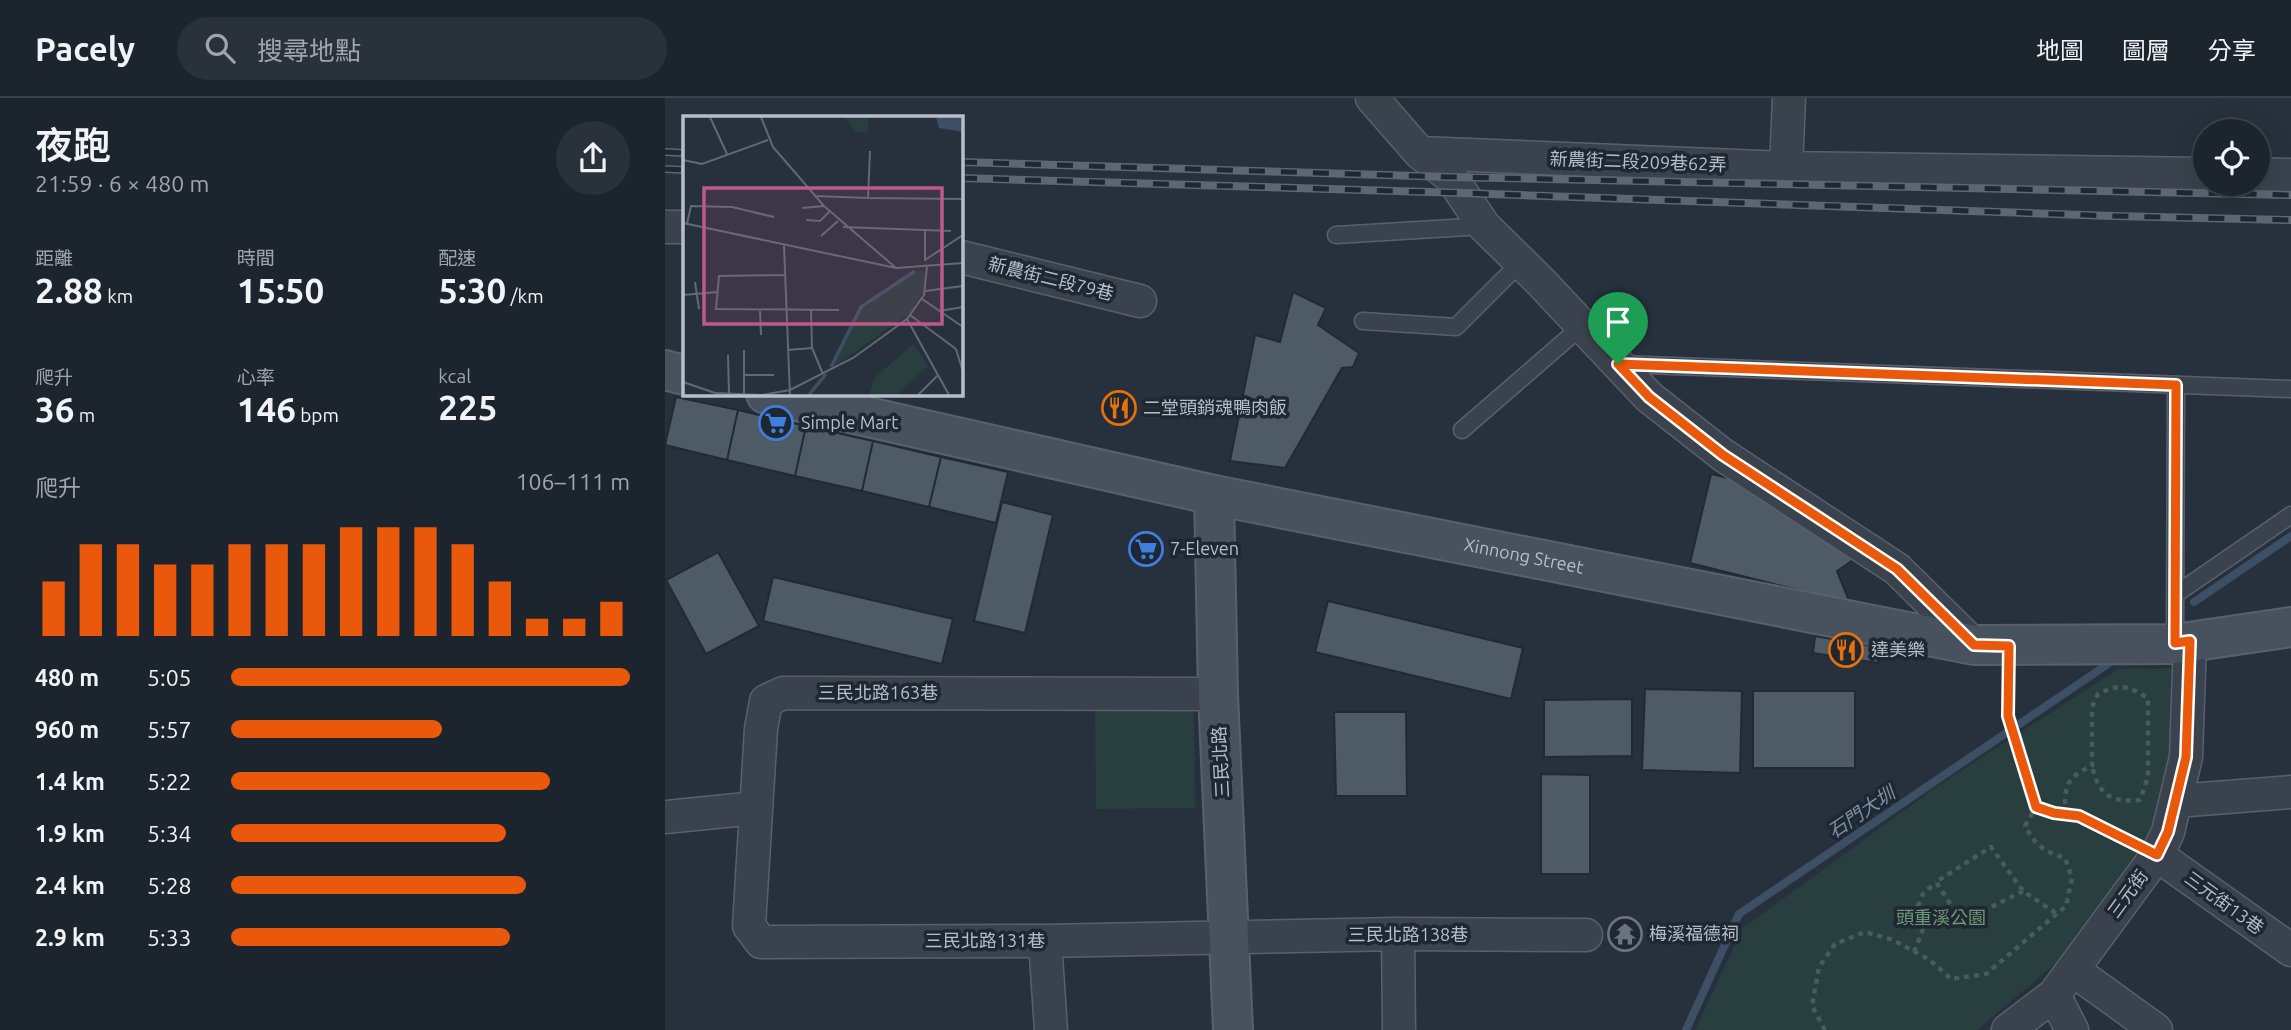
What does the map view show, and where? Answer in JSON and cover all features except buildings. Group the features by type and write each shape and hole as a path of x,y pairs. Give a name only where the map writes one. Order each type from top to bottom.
{"street":[{"path":"1372,98 1420,153 1451,177 1484,226 1649,397 1723,455 1897,569 1992,645"},
{"path":"1786,168 1789,98"},
{"name":"新農街二段209巷62弄","path":"1420,153 1786,168 2193,174"},
{"path":"2270,174 2291,175"},
{"path":"665,227 683,227"},
{"name":"新農街二段79巷","path":"963,257 1140,301"},
{"path":"665,370 683,375"},
{"name":"Xinnong Street","path":"775,396 1214,495 1992,645 2182,642 2291,627"},
{"name":"三民北路","path":"1214,495 1218,694 1233,1030"},
{"name":"三元街","path":"2008,1030 2054,995 2157,855 2168,832 2186,757 2182,642"},
{"name":"三民北路163巷","path":"749,926 761,729 766,701 783,693 1218,694"},
{"path":"2176,801 2291,792"},
{"path":"665,817 756,808"},
{"name":"三元街13巷","path":"2157,855 2285,940"},
{"name":"三民北路131巷","path":"749,926 761,942 1230,938"},
{"path":"1398,934 1399,1030"},
{"name":"三民北路138巷","path":"1230,938 1398,934 1586,935"},
{"path":"1045,941 1051,1030"},
{"path":"2073,970 2156,1030"},
{"path":"2054,995 2072,1030"}],"lane":[{"path":"1336,235 1484,226"},
{"path":"1363,321 1456,327 1521,262"},
{"path":"1461,430 1582,326"},
{"path":"1618,364 2291,389"},
{"path":"2176,385 2176,594 2182,642"},
{"path":"2176,594 2291,516"}],"path":[{"path":"1825,1030 1812,1006 1819,967 1835,944 1864,932 1893,940 1930,960 1951,979 1986,974 2066,906 2072,878 2065,858 2049,853 2034,842 2025,826 2036,807 2008,716 1992,645"},
{"path":"2115,686 2136,691 2148,698 2148,777 2140,800 2122,802 2102,793 2092,765 2092,708 2098,694 2115,686"},
{"path":"2066,814 2065,789 2074,774 2092,765"},
{"path":"2036,807 2054,813 2079,816 2157,855"},
{"path":"1914,952 1926,922 1918,906 1923,894 1936,882 1991,847 2023,891 2057,914"},
{"path":"1936,882 1962,922 2023,891"}],"green space":[{"name":"頭重溪公園","path":"2176,668 2173,790 2137,863 2076,946 1977,1030 1695,1030 1743,928 1935,788 2118,669"},
{"path":"1194,706 1195,808 1096,809 1095,707"}],"waterway":[{"name":"石門大圳","path":"2194,602 2291,536"},
{"name":"石門大圳","path":"1686,1030 1739,914 2108,664"}],"railway":[{"path":"665,152 683,153"},
{"path":"963,162 1451,177 2291,195"},
{"path":"665,169 683,170"},
{"path":"963,178 2291,220"}],"place":[{"name":"二堂頭銷魂鴨肉飯","path":"1119,408"},
{"name":"Simple Mart","path":"776,423"},
{"name":"7-Eleven","path":"1146,549"},
{"name":"達美樂","path":"1846,650"},
{"name":"梅溪福德祠","path":"1625,934"}],"route":[{"path":"1618,364 2176,385 2175,643 2190,641 2186,757 2168,832 2157,855 2079,816 2054,813 2036,807 2008,716 2009,646 1974,645 1897,569 1723,455 1649,397 1618,364"}]}
